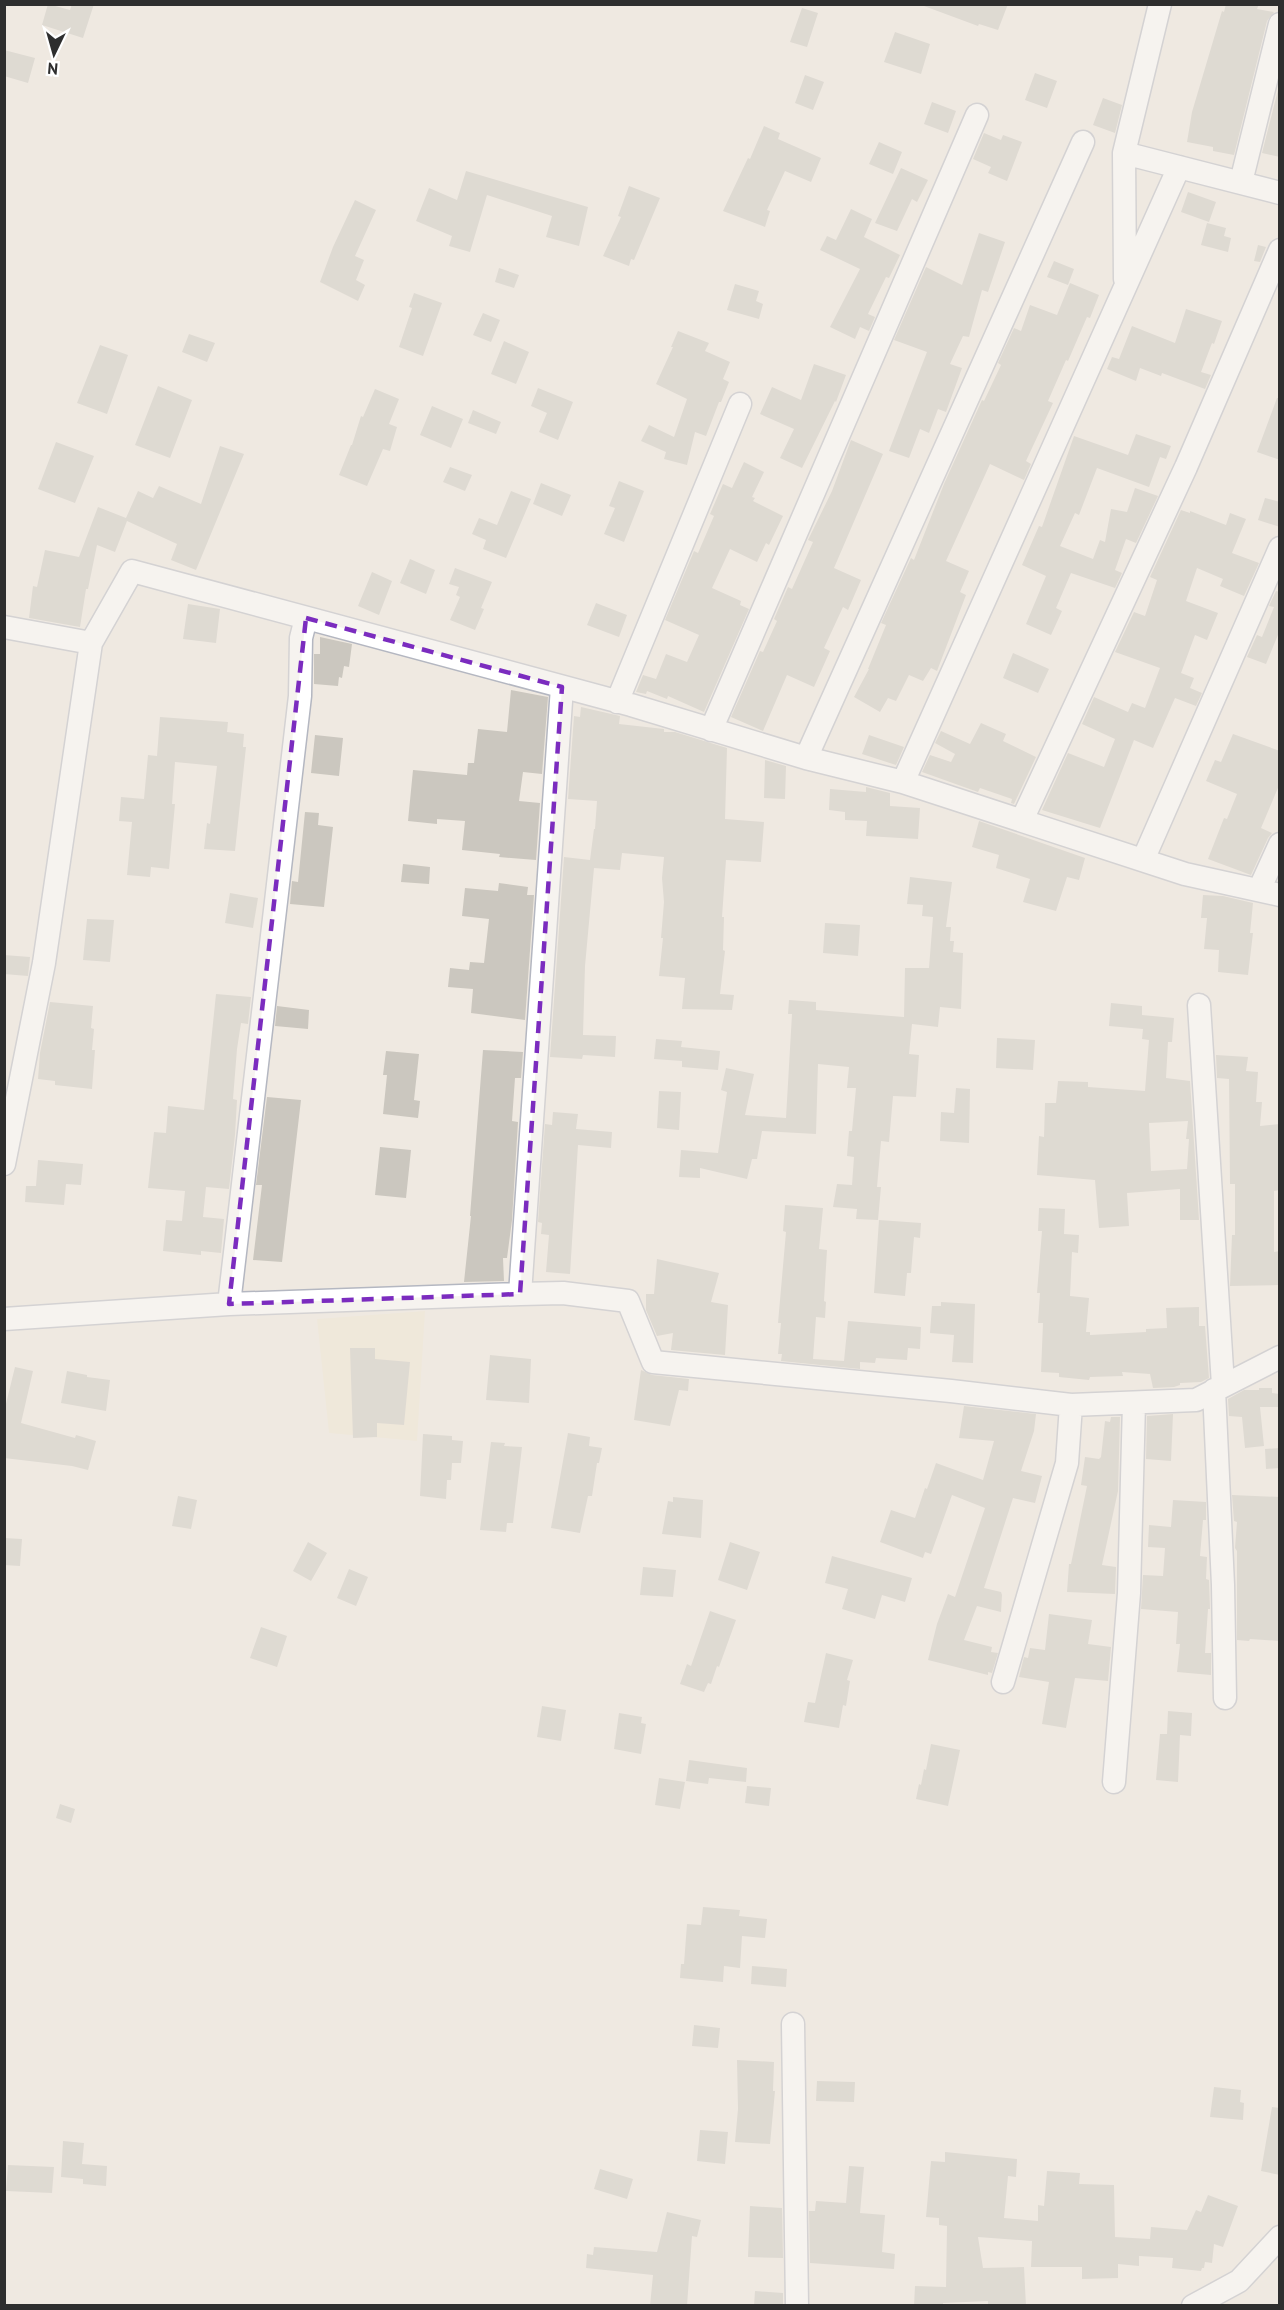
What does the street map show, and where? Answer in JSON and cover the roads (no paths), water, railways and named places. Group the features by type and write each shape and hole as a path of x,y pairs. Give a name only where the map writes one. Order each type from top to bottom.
{"street":[{"path":"1125,287 1124,153 1160,4"},
{"path":"1240,182 1280,24"},
{"path":"711,730 977,115"},
{"path":"806,758 1083,142"},
{"path":"1124,153 1280,193"},
{"path":"903,782 1179,167"},
{"path":"1022,820 1186,467 1280,250"},
{"path":"617,702 740,404"},
{"path":"1143,861 1280,548"},
{"path":"4,1164 44,963 91,643 132,572 617,702 806,758 903,782 1143,861 1269,893 1280,844"},
{"path":"229,1304 300,696 301,638 306,618"},
{"path":"4,627 91,643"},
{"path":"520,1294 562,687"},
{"path":"1199,1005 1218,1387 1225,1698"},
{"path":"4,1319 229,1304 563,1293 628,1301 652,1362 951,1390 1071,1405 1196,1400 1280,1357"},
{"path":"1114,1782 1129,1593 1134,1403"},
{"path":"1004,1682 1067,1463 1071,1405"},
{"path":"793,2024 797,2306"},
{"path":"1193,2306 1239,2281 1280,2237"}]}
